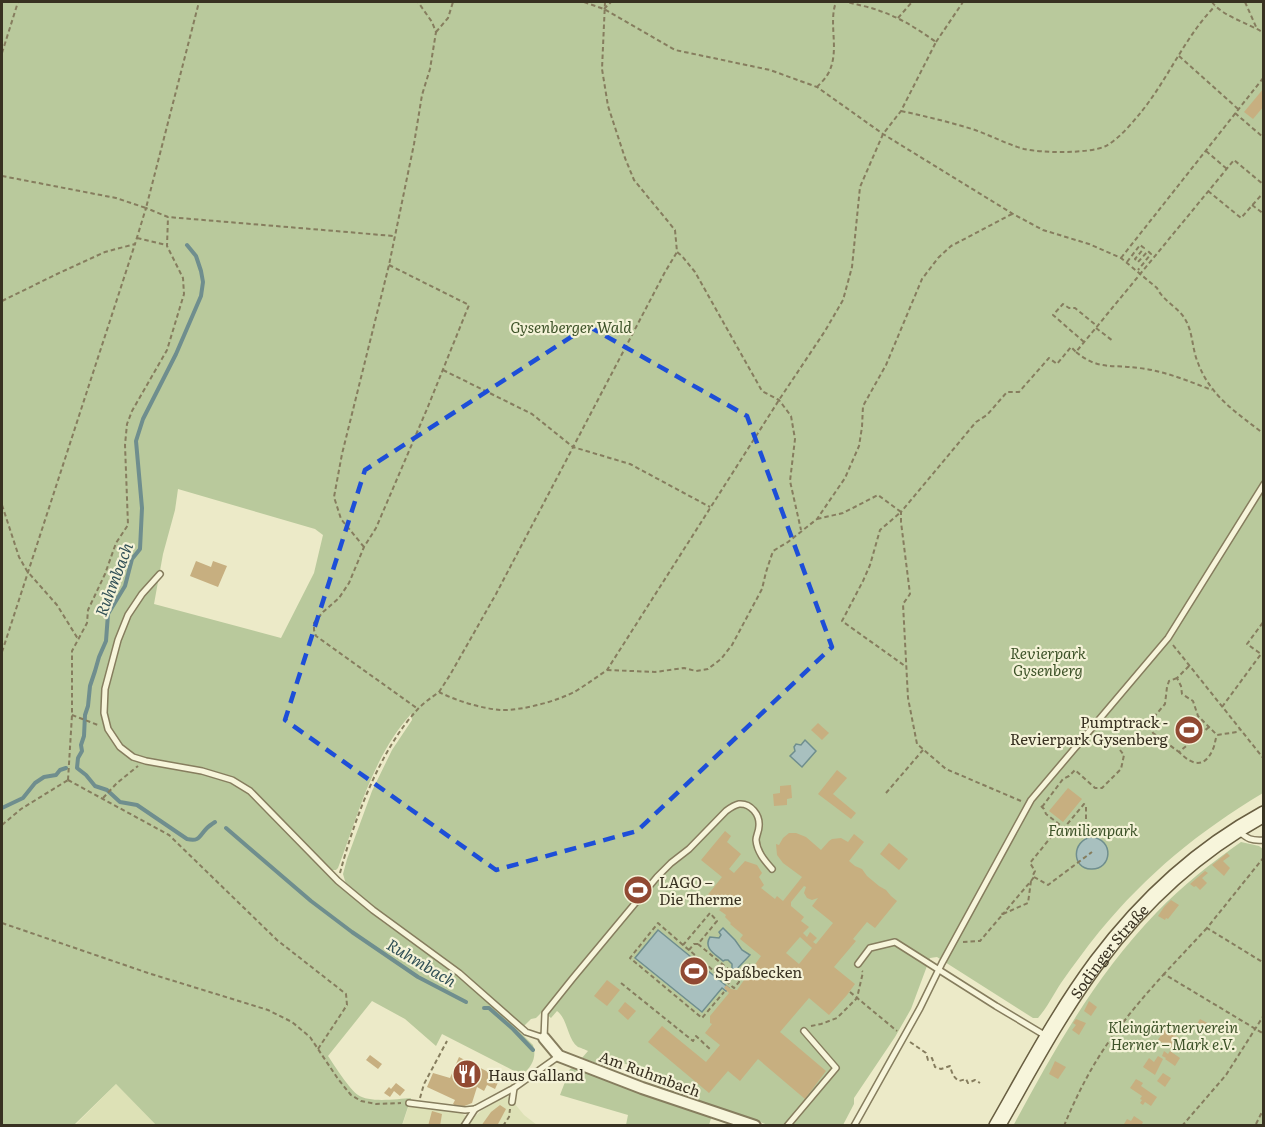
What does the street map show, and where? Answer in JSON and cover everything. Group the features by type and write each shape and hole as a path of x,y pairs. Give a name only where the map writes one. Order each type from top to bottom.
{"main road":[{"name":"Sodinger Straße","path":"997,1125 1047,1036 1075,993 1098,960 1132,920 1202,853 1263,814"}],"street":[{"name":"Am Ruhmbach","path":"544,1038 559,1056 642,1088 755,1125"}],"lane":[{"path":"854,1125 920,1008 1030,802 1167,638 1263,484"},
{"path":"160,574 142,594 128,615 114,651 105,688 104,714 108,729 120,747 133,757 146,761 202,771 232,780 250,792 338,881 459,974 526,1032 544,1038 545,1013 573,978 657,878 726,811 741,804 749,806 756,813 759,819 756,840 763,860 772,869"},
{"path":"1237,830 1247,838 1263,840"},
{"path":"858,964 870,948 895,942 1047,1036"},
{"path":"787,1125 836,1068 804,1031"},
{"path":"409,1103 465,1110 475,1109 514,1088 559,1056"},
{"path":"512,1102 514,1088"},
{"path":"464,1125 475,1109"}],"path":[{"path":"2,53 18,2"},
{"path":"2,652 137,238 199,2"},
{"path":"364,547 341,519 334,497 342,454 389,265 422,95 430,69 436,32 432,21 418,2"},
{"path":"436,32 448,18 453,2"},
{"path":"585,2 604,9 675,50 770,70 817,87 883,134 1013,214 1043,230 1089,244 1121,258 1157,288 1185,319 1197,362 1212,390 1263,434"},
{"path":"605,2 602,69 608,106 625,158 634,180 675,230 678,252 694,272 762,391 779,400 791,416 795,439 790,481 802,531"},
{"path":"604,9 611,2"},
{"path":"817,87 829,73 835,48 833,11 836,2"},
{"path":"847,2 882,11 917,29 936,42"},
{"path":"897,18 912,2"},
{"path":"439,692 453,700 501,710 526,707 552,701 575,691 607,670 779,400 825,332 843,300 852,267 860,187 883,134 901,111 936,42 963,2"},
{"path":"1212,2 1215,6 1263,33"},
{"path":"1245,2 1257,29"},
{"path":"901,111 963,126 1024,149 1060,152 1104,147 1116,139 1141,112 1202,20 1215,6"},
{"path":"1179,56 1238,109"},
{"path":"1121,258 1263,77"},
{"path":"1235,113 1263,138"},
{"path":"1205,151 1227,169"},
{"path":"1138,272 1234,160 1263,184"},
{"path":"2,176 116,198 168,217 394,236"},
{"path":"1208,191 1241,218 1263,192"},
{"path":"1252,205 1263,214"},
{"path":"607,670 655,672 684,668 696,671 708,669 721,659 732,645 762,589 773,551 789,542 817,519 845,477 860,446 863,406 886,364 922,279 938,258 951,246 1013,214"},
{"path":"68,780 72,715 72,651 87,623 88,610 105,574 116,543 128,525 125,445 127,424 167,350 184,294 183,278 168,246 168,217"},
{"path":"137,238 168,246"},
{"path":"2,301 105,252 135,244"},
{"path":"1076,352 1136,281 1138,272 1151,254 1148,251 1138,262 1135,259 1144,248 1140,245 1127,262"},
{"path":"338,881 370,787 388,752 418,709 439,692 450,675 496,594 659,283 678,252"},
{"path":"389,265 469,305 376,528 364,547 349,583 314,623 314,630 316,636 418,709"},
{"path":"1084,342 1053,315 1063,304 1069,309 1075,308 1113,340"},
{"path":"906,667 842,621 870,565 880,530 902,512 976,422 987,415 1007,392 1019,392 1049,358 1057,364 1071,347 1086,361 1101,365 1140,368 1182,378 1212,390"},
{"path":"443,370 532,414 573,447 630,464 710,507"},
{"path":"817,519 843,513 878,495 902,512"},
{"path":"2,505 19,557 27,571 57,605 78,639"},
{"path":"902,512 901,522 910,594 903,604 908,698 917,744 946,769 1042,807 1046,814 1064,828 1084,804 1086,806 1086,827"},
{"path":"1222,707 1261,654 1247,644 1263,621"},
{"path":"1167,638 1263,759"},
{"path":"1189,666 1177,678 1169,681 1165,704 1148,724 1153,733 1191,763 1198,764 1209,756 1217,735"},
{"path":"1177,678 1182,694 1193,700 1198,716 1217,735"},
{"path":"72,715 95,724"},
{"path":"1179,752 1209,727"},
{"path":"1217,735 1237,732 1240,729"},
{"path":"886,793 922,750"},
{"path":"1042,807 1063,779 1075,770 1095,788 1102,788 1121,769 1124,754 1120,750"},
{"path":"103,798 132,770 146,761"},
{"path":"68,780 169,835 278,940 346,994 347,1005 318,1049"},
{"path":"2,825 21,809 68,780"},
{"path":"955,940 959,942 980,941 1034,877 1035,871 1030,862 1061,825"},
{"path":"1034,877 1048,885 1092,852"},
{"path":"1064,1125 1090,1072 1114,1034 1134,1008 1207,928 1263,857"},
{"path":"1002,913 1028,903 1031,881"},
{"path":"1012,910 1012,916"},
{"path":"683,945 710,913 717,921 698,944 694,944 689,950"},
{"path":"2,922 148,973 268,1010 292,1022 310,1037 351,1095 361,1101 376,1104 396,1103"},
{"path":"724,992 702,1018 630,958 658,923 734,988 750,964"},
{"path":"1207,928 1263,963"},
{"path":"698,944 739,978"},
{"path":"804,1031 837,1018 857,998 863,972 858,964"},
{"path":"1164,974 1263,1034"},
{"path":"621,983 693,1041 696,1036 711,1050"},
{"path":"850,992 899,1033"},
{"path":"1182,1125 1226,1075 1263,1015"},
{"path":"907,1038 926,1053 928,1060 932,1058 935,1067 941,1069 950,1066 953,1077 957,1080 966,1079 968,1083 975,1080 980,1083"},
{"path":"418,1103 424,1084 447,1041"},
{"path":"503,1125 509,1117 512,1102"},
{"path":"1256,1124 1263,1108"}],"highlighted area":[{"path":"588,326 747,416 832,647 637,831 496,870 285,720 365,470"}],"green space":[{"name":"Gysenberger Wald","path":"2,2 1263,2 1263,793 1195,839 1136,891 1089,944 1038,1018 1033,1018 937,957 930,958 911,1009 854,1098 854,1104 843,1125 768,1125 695,1099 692,1089 607,1057 603,1058 605,1066 582,1058 588,1051 574,1043 557,1011 551,1018 543,1011 523,1027 449,963 349,888 345,881 343,874 347,859 372,791 392,750 412,720 411,714 396,733 377,767 336,870 332,870 263,800 251,790 248,794 345,891 384,923 446,966 487,1000 533,1045 534,1058 526,1072 522,1075 442,1034 436,1046 405,1019 372,1001 328,1056 358,1095 383,1100 411,1098 402,1125 156,1125 116,1084 74,1125 2,1126","holes":["178,489 315,529 323,535 314,573 281,638 154,604"]},
{"name":"Kleingärtnerverein Herner – Mark e.V.","path":"1241,842 1263,849 1263,1125 1013,1126 1077,1014 1134,937 1176,893"},
{"path":"572,1068 584,1070 712,1115 709,1125 626,1125 628,1115 560,1095"},
{"path":"116,1084 156,1125 74,1126"},
{"path":"511,1096 524,1115 537,1125 402,1126 409,1105 460,1112 471,1120 482,1110"}],"water":[{"path":"805,740 816,751 802,767 790,756 795,751 796,744 801,745"},
{"path":"1091,837 1104,843 1108,854 1103,865 1091,869 1084,868 1080,864 1076,854 1080,844"},
{"path":"723,928 742,950 750,955 735,971 728,960 723,961 709,948 710,937 719,938 721,935 719,932"},
{"path":"658,930 729,988 726,991 722,988 702,1012 635,958"}],"building":[{"path":"1264,88 1264,106 1253,119 1244,112"},
{"path":"196,561 211,567 213,561 227,566 218,587 190,576"},
{"path":"818,723 829,733 822,740 811,730"},
{"path":"837,770 847,778 833,794 856,813 851,819 818,794"},
{"path":"791,785 792,798 787,799 787,805 774,806 773,794 780,793 780,786"},
{"name":"Familienpark","path":"1068,788 1082,799 1063,822 1049,811"},
{"path":"725,831 731,836 727,842 741,854 729,869 734,873 745,861 757,865 762,873 759,877 764,885 761,888 775,899 777,896 783,901 802,877 783,863 777,855 776,844 779,845 789,833 796,833 806,837 821,850 832,839 841,838 848,842 854,834 864,842 849,861 862,869 897,901 875,928 867,922 853,939 856,941 834,967 855,984 847,995 829,1015 809,998 780,1032 826,1071 805,1099 758,1059 740,1081 728,1071 709,1093 648,1042 662,1026 706,1062 720,1045 705,1033 712,1024 710,1016 729,993 724,988 726,985 737,990 761,956 740,939 743,935 730,924 726,915 719,910 721,908 712,901 708,904 705,900 722,877 701,860","holes":["804,886 807,898 812,900 818,898 812,906 833,923 816,944 813,942 817,938 810,932 807,937 803,933 809,927 801,921 804,917 791,906 791,902","800,937 812,948 799,964 786,953"]},
{"path":"889,843 908,859 899,870 880,854"},
{"path":"1227,853 1230,856 1223,861 1230,868 1224,876 1212,865"},
{"path":"1205,871 1208,873 1202,878 1207,883 1200,890 1190,884"},
{"path":"1171,900 1179,905 1165,920 1158,916"},
{"path":"607,980 620,990 607,1006 594,996"},
{"path":"1089,1001 1097,1007 1091,1016 1084,1011"},
{"path":"625,1002 636,1011 628,1020 618,1011"},
{"path":"1076,1019 1086,1023 1079,1035 1072,1030 1076,1025 1073,1023"},
{"path":"1200,1019 1211,1025 1206,1034 1195,1027"},
{"path":"1165,1029 1179,1038 1172,1049 1158,1040"},
{"path":"1164,1051 1168,1054 1170,1051 1180,1058 1175,1066 1162,1056"},
{"path":"370,1055 382,1064 378,1069 366,1060"},
{"path":"1158,1056 1163,1059 1155,1075 1143,1067 1149,1058 1154,1062"},
{"path":"459,1057 500,1078 495,1089 487,1085 484,1091 477,1087 472,1103 462,1107 453,1104 455,1100 427,1087 433,1073 450,1078"},
{"path":"1055,1061 1066,1067 1058,1079 1049,1074"},
{"path":"1163,1073 1171,1078 1165,1087 1157,1081"},
{"path":"1136,1079 1143,1083 1141,1086 1157,1097 1151,1106 1145,1102 1143,1105 1140,1103 1142,1096 1130,1088"},
{"path":"396,1083 405,1090 400,1096 394,1091 390,1097 384,1093 389,1087 391,1089"},
{"path":"500,1105 506,1109 497,1126 481,1126 491,1112"},
{"path":"432,1111 442,1114 440,1126 428,1126"},
{"path":"1134,1116 1143,1122 1141,1126 1124,1124 1127,1119 1131,1121"}],"waterway":[{"name":"Ruhmbach","path":"187,245 196,256 201,271 203,282 201,296 176,354 143,419 136,441 142,508 140,549 132,559 125,586 108,614 106,641 90,686 82,751 78,758 77,768 95,786 107,790 120,802 137,805 187,839 197,839 215,822"},
{"path":"2,808 23,798 35,783 44,777 56,775 60,770 66,768"},
{"name":"Ruhmbach","path":"226,828 311,901 352,932 418,977 466,1002"},
{"name":"Ruhmbach","path":"484,1008 489,1008 533,1050"}],"place":[{"name":"Pumptrack - Revierpark Gysenberg","path":"1189,730"},
{"name":"LAGO – Die Therme","path":"638,890"},
{"name":"Spaßbecken","path":"694,971"},
{"name":"Haus Galland","path":"467,1074"}],"park label":[{"name":"Revierpark Gysenberg","path":"1048,660"}]}
